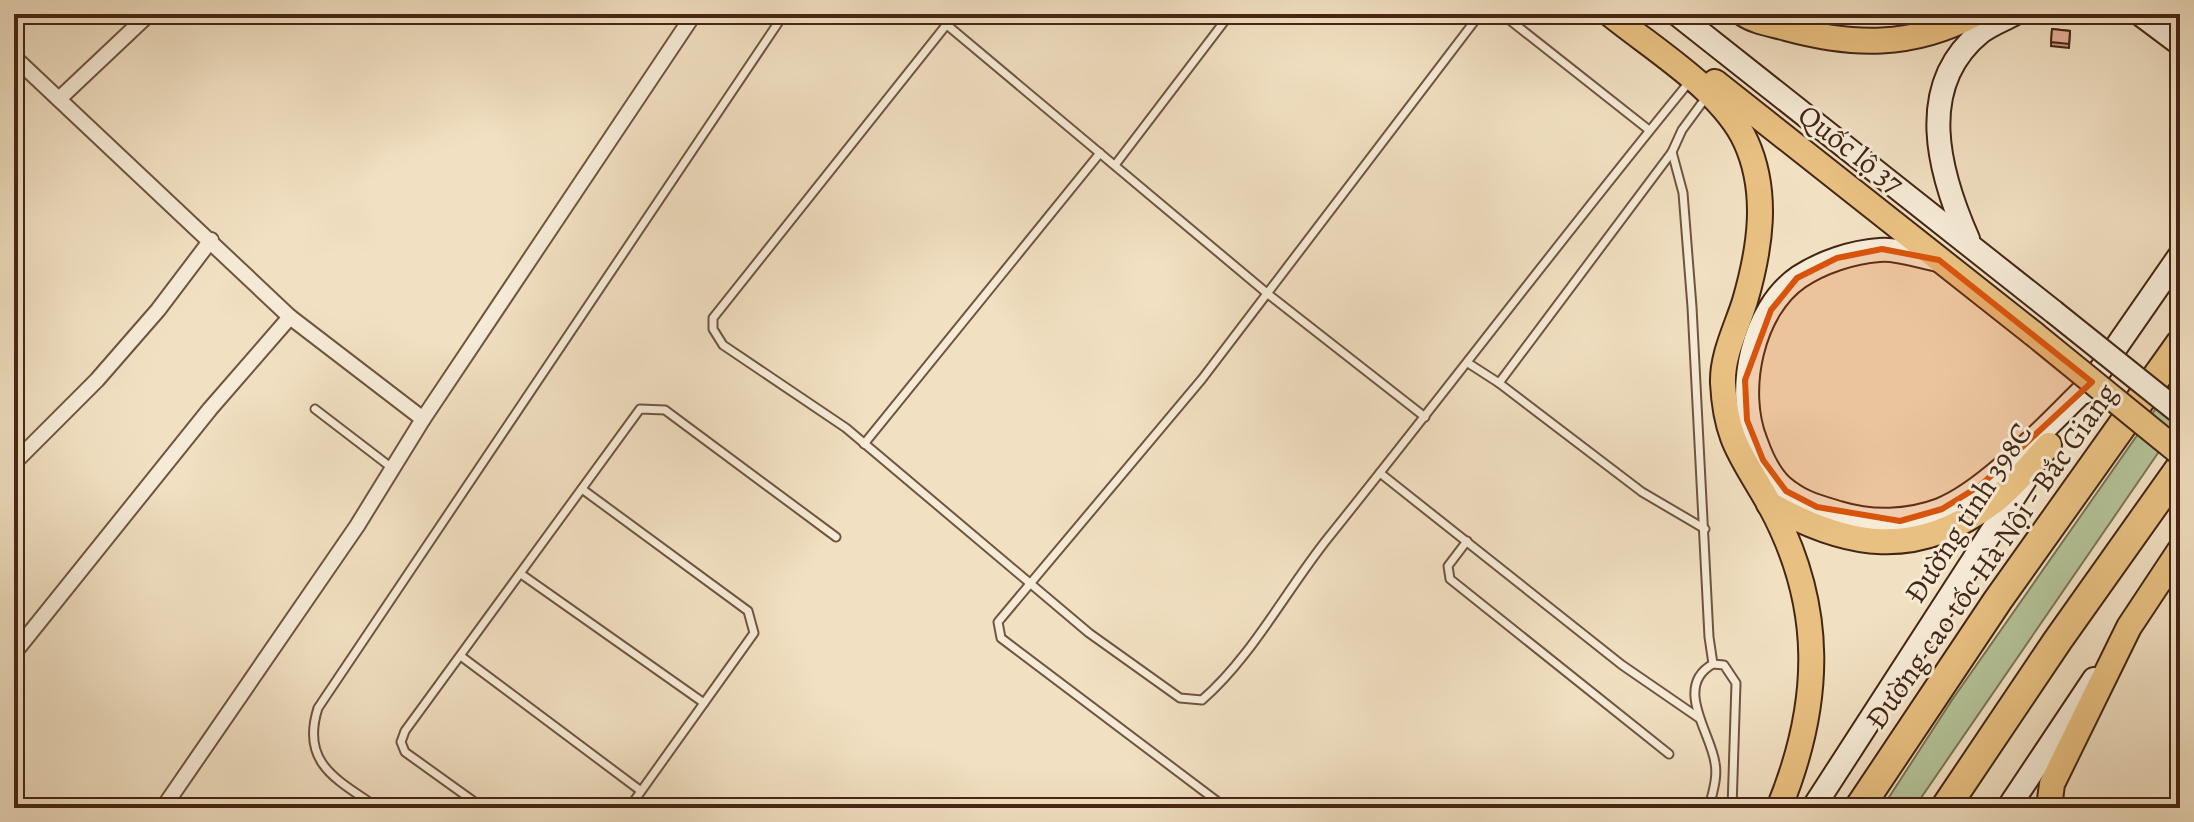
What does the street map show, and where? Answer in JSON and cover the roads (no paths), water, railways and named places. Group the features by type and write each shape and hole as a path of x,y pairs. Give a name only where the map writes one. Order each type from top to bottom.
{"highway":[{"path":"1610,14 1723,106 1745,140 1759,179 1762,221 1723,379 1727,425 1744,467 1769,504 1797,566 1814,656 1808,712 1792,776 1779,808"},
{"name":"Quốc lộ 37","path":"1628,14 2180,453"},
{"path":"1744,14 1828,39 1874,43 1927,33 1975,14"},
{"path":"2175,14 2180,18"},
{"name":"Đường cao tốc Hà Nội - Bắc Giang","path":"1859,808 1998,600 2180,344"},
{"path":"1769,504 1803,523 1841,537 1896,543 1949,529 1994,502 2049,445"},
{"path":"1945,808 2058,640 2180,468"},
{"path":"2049,808 2052,784 2129,627 2180,550"}],"main road":[{"path":"1677,14 1971,244 2180,413"},
{"path":"1971,244 1950,198 1938,154 1937,108 1951,66 1981,32 2014,14"},
{"path":"2140,14 2180,44"},
{"path":"2163,281 2180,242"},
{"path":"1939,260 1882,249 1837,258 1797,278 1771,310 1754,343 1745,380 1747,420 1763,460 1786,491 1852,517 1900,521 1942,509 1981,485 2093,381"},
{"name":"Đường tỉnh 398C","path":"1813,808 2049,445 2180,255"},
{"path":"2008,808 2129,627"},
{"path":"2027,808 2028,791 2062,728"}],"street":[{"path":"59,99 149,14"},
{"path":"163,808 340,551 423,419 694,14"},
{"path":"1766,14 1788,28"},
{"path":"14,57 290,317 423,419"},
{"path":"14,463 97,380 158,310 211,240"},
{"path":"14,653 210,409 290,317"}],"lane":[{"path":"378,808 329,774 313,748 311,730 318,708 784,14"},
{"path":"955,14 713,318 713,329 723,345 864,444 1089,633 1180,698 1202,700 1222,683 1301,572 1468,363 1519,291 1649,130 1700,86"},
{"path":"1115,165 1230,14"},
{"path":"1226,808 1001,638 998,622 1086,521 1268,294 1480,14"},
{"path":"1502,14 1649,130"},
{"path":"947,25 1268,294 1425,417"},
{"path":"1499,383 1672,152 1700,86"},
{"path":"1672,152 1683,193 1713,664"},
{"path":"864,444 1100,153"},
{"path":"1468,363 1642,492 1705,529"},
{"path":"315,409 392,468"},
{"path":"483,808 405,752 401,742 405,731 462,657 640,409 665,410 836,537"},
{"path":"1380,473 1622,665 1699,718"},
{"path":"582,489 748,611 754,633 629,808"},
{"path":"1467,541 1448,566 1450,579 1669,754"},
{"path":"521,574 704,703"},
{"path":"462,657 641,791"},
{"path":"1709,808 1716,762 1699,718 1695,693 1704,669 1713,664 1724,665 1736,683 1732,808"}]}
